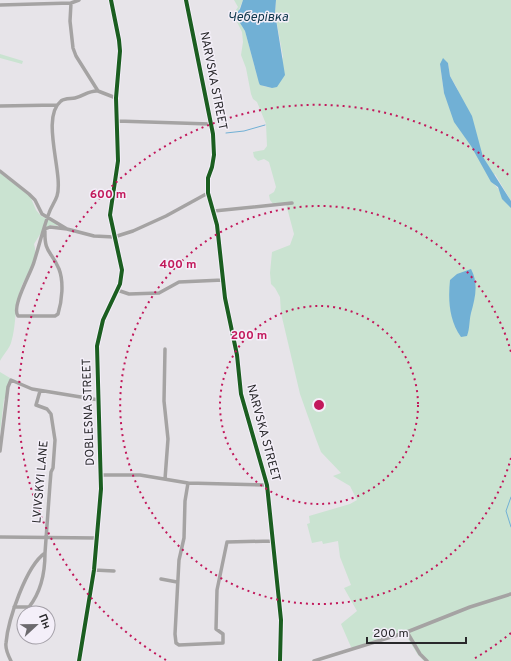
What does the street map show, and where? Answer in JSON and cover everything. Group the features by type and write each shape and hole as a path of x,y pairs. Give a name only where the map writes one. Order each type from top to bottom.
{"street":[{"path":"0,5 71,3 79,0"},
{"name":"DOBLESNA STREET","path":"79,661 94,570 97,538 101,475 97,361 100,333 107,309 117,290 122,270 110,215 118,161 116,98 119,40 111,0"},
{"name":"NARVSKA STREET","path":"186,0 198,51 213,134 214,155 212,168 208,178 208,193 214,211 223,280 237,355 241,394 267,485 280,620 280,661"},
{"path":"71,3 70,21 73,48 81,65 98,91"},
{"path":"0,106 57,105 64,100 81,96 91,90 116,98"},
{"path":"45,229 46,248 60,271 62,290 59,312 55,316 18,316 17,310 21,293 31,273 38,243 45,229 58,189 52,138 52,126 57,105"},
{"name":"NARVSKA STREET","path":"117,121 210,124"},
{"path":"0,171 35,200 40,212 67,229"},
{"path":"45,229 50,226 94,236 114,237 133,231 166,216 208,193"},
{"path":"214,211 292,203"},
{"path":"117,290 129,294 159,293 166,291 171,286 179,282 223,280"},
{"path":"165,349 164,401 168,439 165,479"},
{"path":"0,451 8,387 11,380 40,390 99,400"},
{"name":"LVIVSKYI LANE","path":"14,607 29,607 36,598 43,570 47,537 50,484 55,440 51,414 47,409 36,405 40,390"},
{"path":"101,475 140,475 188,483 240,483 267,485"},
{"path":"188,483 185,501 184,538 179,560 177,582 176,643 181,645 223,643 223,634 217,630 216,627 217,590 224,545 229,541 259,542 273,540"},
{"name":"LVIVSKYI LANE","path":"0,538 97,538"},
{"path":"11,661 6,644 16,598 37,558 45,553"},
{"path":"94,570 114,571"},
{"path":"161,580 177,582"},
{"path":"314,661 407,632 470,607 511,594"},
{"path":"407,632 427,661"}],"green space":[{"path":"234,0 243,0 236,17 245,31 257,75 263,86 272,88 283,57 275,13 276,0 511,0 511,201 495,174 491,182 497,187 505,200 511,206 511,661 424,661 418,655 405,634 358,647 351,647 341,624 357,611 344,588 351,585 340,557 338,541 323,544 322,541 312,543 307,524 310,523 309,516 350,504 357,500 350,486 333,476 341,473 321,452 300,394 281,313 280,297 271,284 270,273 272,252 290,245 294,234 286,204 274,205 270,200 269,195 274,192 276,187 269,162 264,159 258,161 254,157 253,152 264,150 267,146 266,124 257,102 253,99 251,94 246,68 241,55 243,42 242,32 233,14 238,7","holes":["448,63 450,76 458,90 444,93 440,64"]},
{"path":"0,54 23,61 22,64 0,58"},
{"path":"0,173 30,196 36,210 41,216 58,224 57,226 51,225 44,228 34,244 34,260 19,292 11,343 0,361"},
{"path":"0,372 10,378 7,397 4,399 0,433"}],"water":[{"name":"Чеберівка","path":"243,0 276,0 275,13 285,75 277,87 272,88 260,85 259,83 245,31 235,15 240,9"},
{"path":"443,58 448,63 450,76 472,116 483,157 511,201 511,208 502,199 498,187 491,182 471,146 454,122 444,93 440,64"},
{"path":"471,269 476,286 475,296 467,336 461,337 454,324 450,310 450,280 457,274"}],"waterway":[{"path":"226,133 244,131 265,125"},
{"path":"511,497 506,511 511,527"}],"cycle path":[{"path":"79,661 94,570 101,489 97,346 103,320 120,284 122,270 110,215 118,161 116,98 120,51 111,0"},
{"path":"186,0 213,134 214,155 208,178 208,193 217,225 225,298 237,355 241,394 267,485 281,620 280,661"}]}
